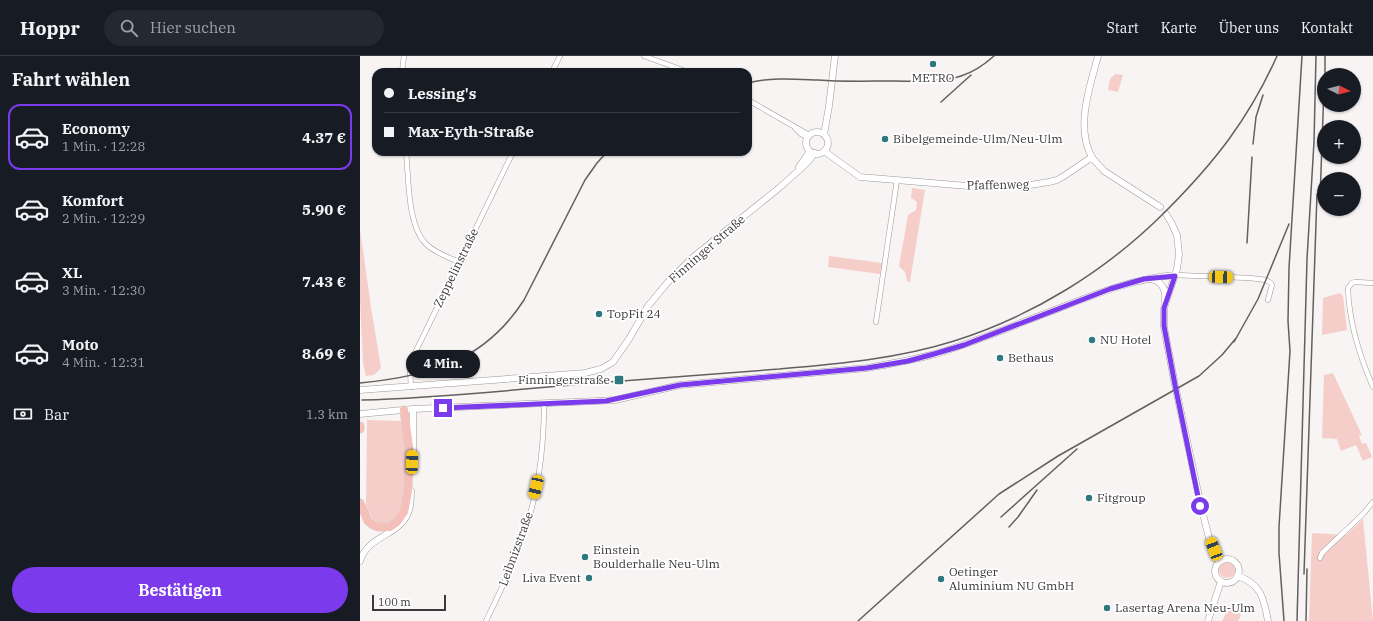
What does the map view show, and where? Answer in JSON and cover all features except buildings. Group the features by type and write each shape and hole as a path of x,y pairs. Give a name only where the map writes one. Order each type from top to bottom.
{"highway":[{"path":"360,503 368,521 378,527 390,527 397,522 404,512 408,491 409,447 404,410"}],"street":[{"path":"402,68 404,56"},
{"path":"554,68 560,56"},
{"path":"644,56 677,68"},
{"path":"823,134 829,106 835,56"},
{"path":"1098,56 1087,103 1084,124 1084,134 1092,157 1104,171 1160,208"},
{"path":"752,102 772,112 808,136"},
{"path":"816,132 823,134 828,141 825,149 820,153 812,152 806,144 808,136 816,132"},
{"name":"Pfaffenweg","path":"825,149 839,159 843,165 860,177 968,186 1040,184 1057,180 1092,157"},
{"name":"Finninger Straße","path":"411,387 585,373 610,365 617,358 648,306 672,277 692,258 779,188 806,164 812,152"},
{"path":"406,156 412,216 418,234 433,249 459,262"},
{"name":"Zeppelinstraße","path":"411,387 411,363 511,156"},
{"path":"876,322 897,180"},
{"path":"1164,308 1179,259 1178,242 1175,229 1166,214"},
{"path":"360,414 413,409 615,400 680,385 867,368 908,361 958,347 1104,291 1144,279 1175,276 1250,278 1266,280 1272,285 1268,300"},
{"path":"1144,279 1154,279 1160,284 1165,294 1163,318 1166,337 1194,476 1210,538 1220,561"},
{"path":"1373,283 1352,283 1348,288 1352,327 1361,359 1373,387"},
{"path":"360,390 411,387"},
{"name":"Leibnizstraße","path":"486,621 515,558 530,513 541,462 544,404"},
{"path":"360,561 367,547 400,525 408,514 411,491 413,409"},
{"path":"1320,558 1322,553 1363,514 1373,502"},
{"path":"1229,559 1235,562 1238,569 1237,576 1232,581 1221,581 1218,579 1215,567 1220,561 1229,559"},
{"path":"1237,576 1251,581 1260,591 1266,608 1268,621"},
{"path":"1208,621 1221,581"}],"shaded area":[{"path":"1115,74 1123,75 1118,92 1108,90 1110,79"},
{"path":"912,188 925,190 910,282 907,281 905,272 899,266 908,215 916,210 917,202 911,198"},
{"path":"360,229 381,368 374,375 366,376 363,364 360,299"},
{"path":"829,256 882,263 880,274 828,267"},
{"path":"1340,293 1343,296 1347,330 1322,335 1323,298"},
{"path":"1333,373 1362,435 1359,436 1362,444 1366,443 1372,457 1363,461 1356,445 1341,451 1337,439 1322,438 1324,375"},
{"path":"367,420 402,421 405,443 406,483 401,513 391,523 376,524 366,505"},
{"path":"1363,519 1373,621 1309,621 1312,533 1346,535"},
{"path":"1227,562 1233,564 1235,570 1233,576 1227,578 1221,576 1219,570 1221,564"},
{"path":"1231,603 1241,615 1238,621 1222,621"}],"railway":[{"path":"752,82 783,79 936,81 961,76 983,65 994,56"},
{"path":"362,400 460,395 845,363 911,352 954,341 983,331 1012,319 1067,289 1118,254 1165,212 1215,158 1229,139 1255,100 1277,56"},
{"path":"1284,621 1279,553 1279,527 1290,351 1288,321 1289,268 1302,56"},
{"path":"1297,621 1307,259 1314,142 1316,56"},
{"path":"1325,56 1325,68"},
{"path":"941,102 971,75"},
{"path":"1253,144 1256,117 1263,95"},
{"path":"1321,172 1323,112"},
{"path":"360,383 410,376 432,370 473,352 491,338 508,321 524,300 585,180 603,156"},
{"path":"1247,243 1252,157"},
{"path":"1304,574 1317,194"},
{"path":"1234,342 1258,299 1289,224"},
{"path":"858,621 999,494 1058,456 1199,376 1222,355 1237,337"},
{"path":"1001,517 1077,449"},
{"path":"1009,527 1037,490"},
{"path":"1306,621 1307,569"}],"place":[{"name":"METRO","path":"933,64"},
{"name":"Bibelgemeinde-Ulm/Neu-Ulm","path":"885,139"},
{"name":"TopFit 24","path":"599,314"},
{"name":"NU Hotel","path":"1092,340"},
{"name":"Bethaus","path":"1000,358"},
{"name":"Finningerstraße","path":"619,380"},
{"name":"Fitgroup","path":"1089,498"},
{"name":"Einstein Boulderhalle Neu-Ulm","path":"585,557"},
{"name":"Liva Event","path":"589,578"},
{"name":"Oetinger Aluminium NU GmbH","path":"941,579"},
{"name":"Lasertag Arena Neu-Ulm","path":"1107,608"}],"route":[{"path":"443,408 606,401 680,385 867,368 908,361 964,345 1110,289 1144,279 1175,276 1164,308 1163,318 1200,506"}]}
